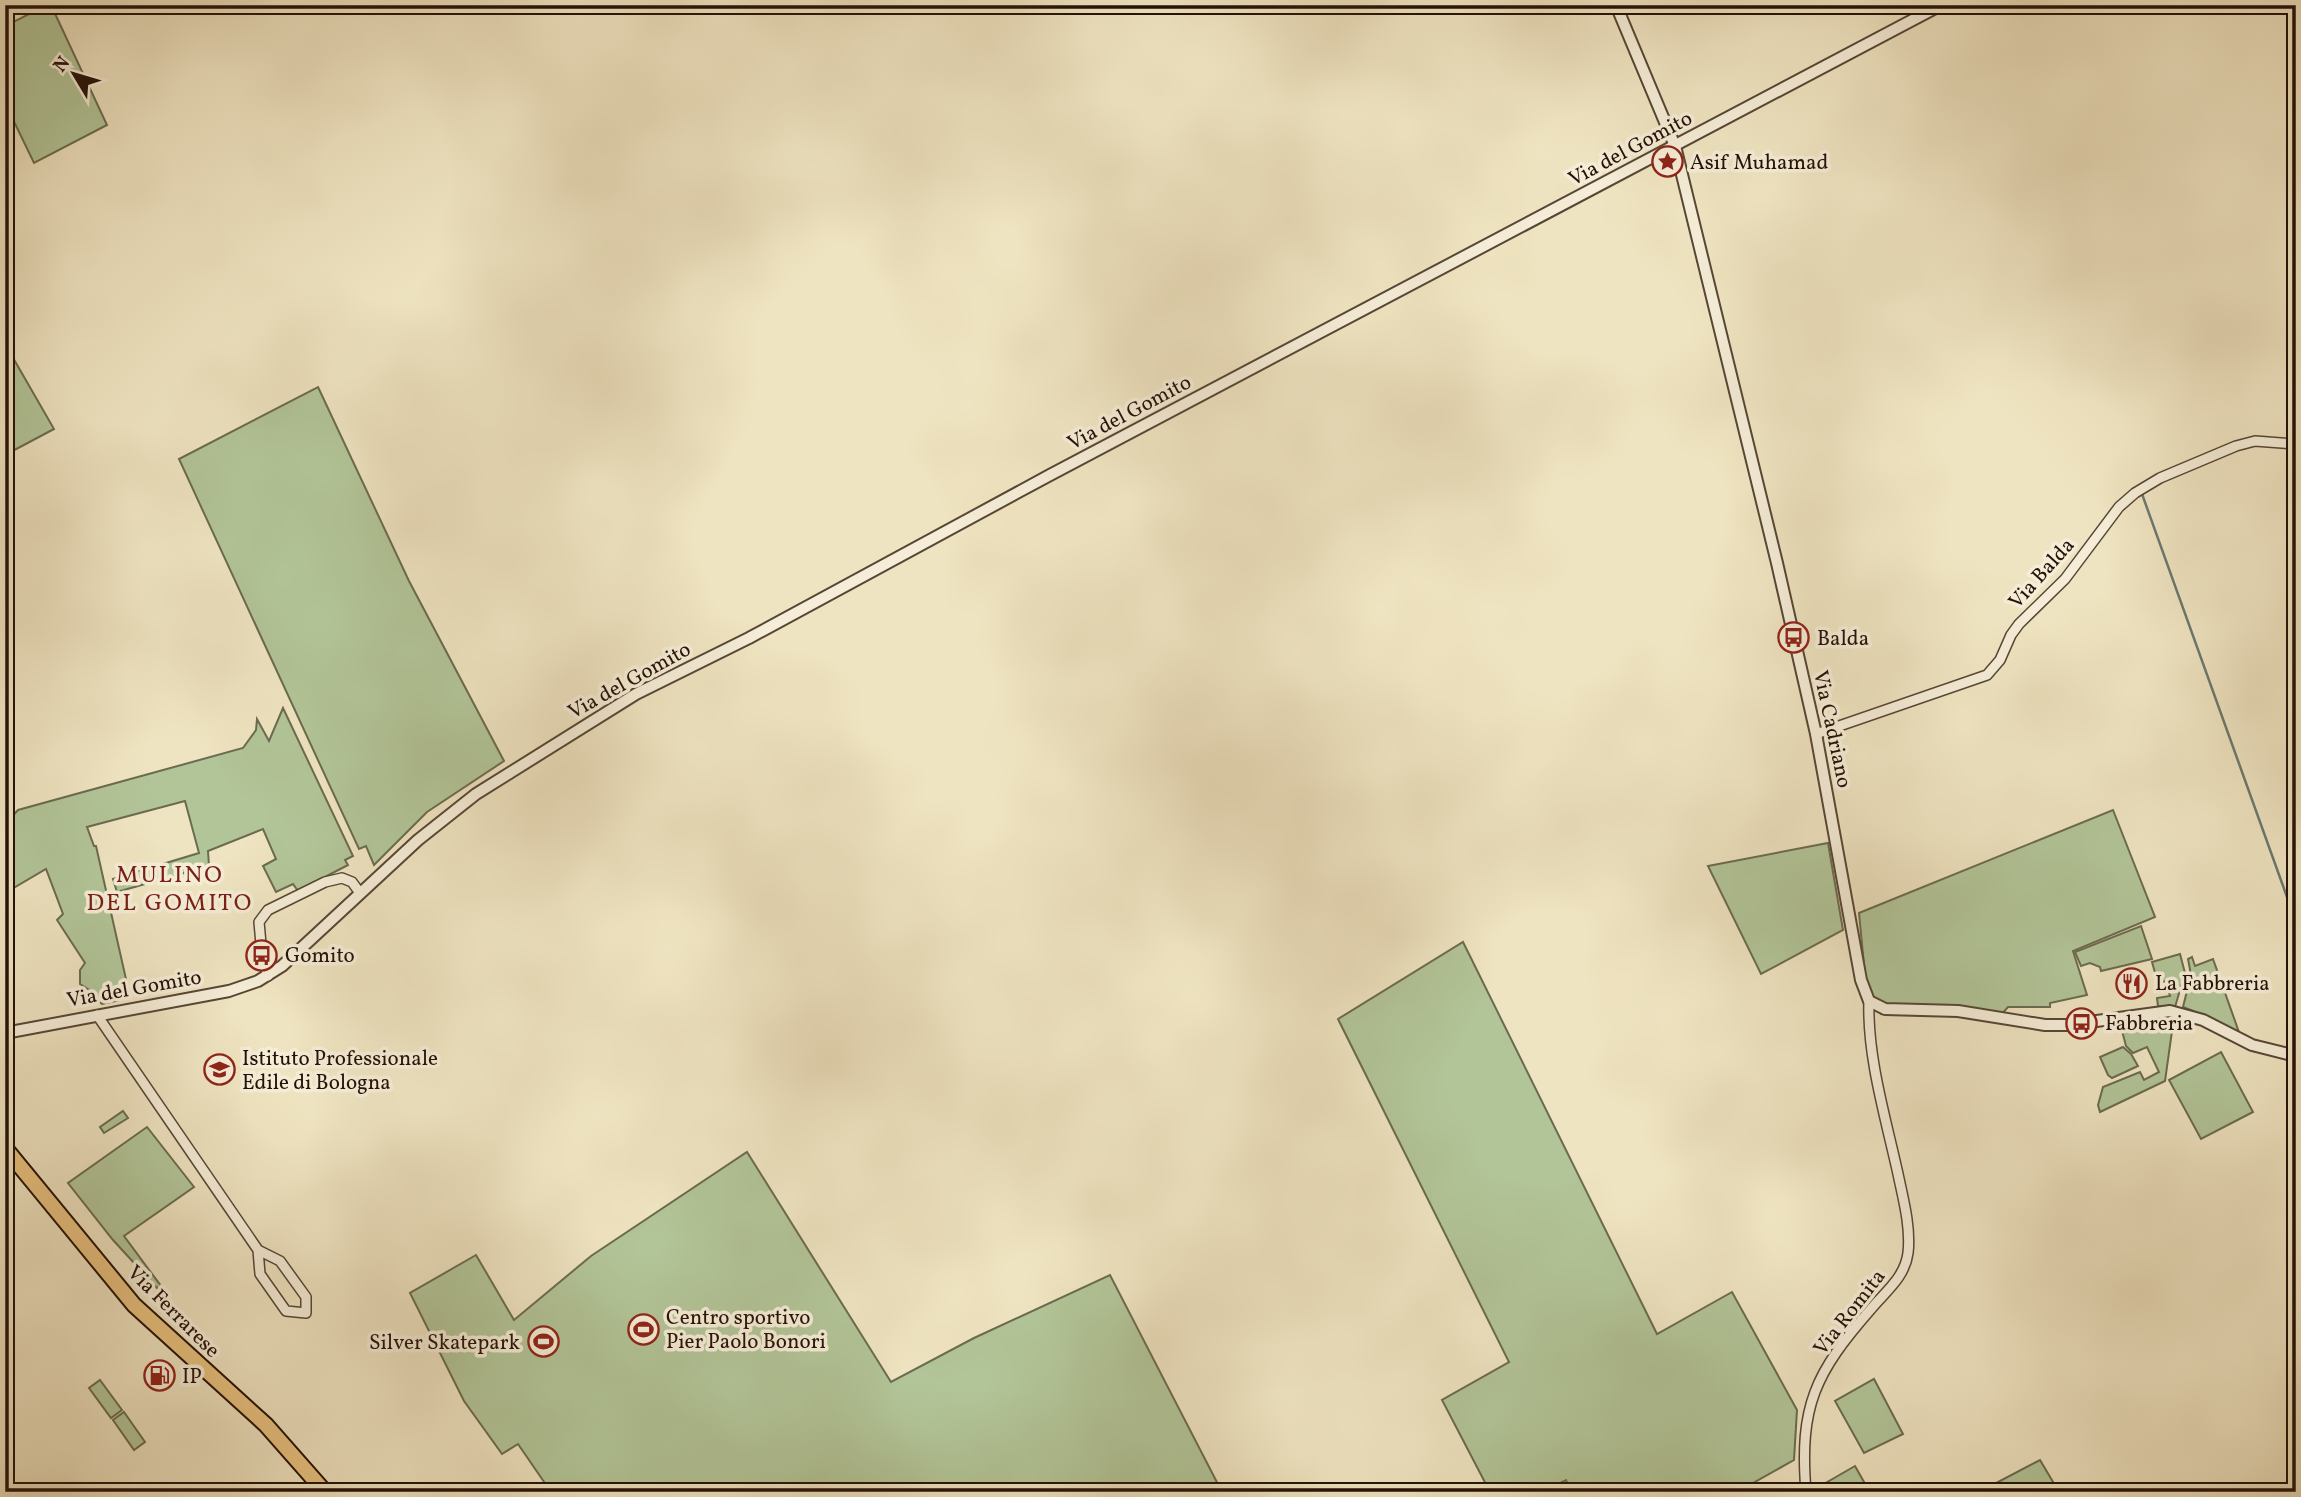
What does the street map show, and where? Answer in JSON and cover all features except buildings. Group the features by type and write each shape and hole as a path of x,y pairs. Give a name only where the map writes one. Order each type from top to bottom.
{"main road":[{"name":"Via Ferrarese","path":"5,1148 134,1305 266,1425 326,1492"}],"street":[{"name":"Via Cadriano","path":"1616,5 1675,146 1777,562 1816,734 1861,980 1874,1004"},
{"name":"Via del Gomito","path":"5,1032 229,991 268,976 289,960 418,840 475,794 636,694 747,639 1062,469 1941,5"},
{"name":"Via Balda","path":"1816,734 1987,675 2000,660 2019,624 2065,579 2119,507 2160,478 2236,446 2255,442 2296,444"},
{"path":"268,976 262,955 259,922 268,910 325,882 342,878 352,882 360,893"},
{"path":"1874,1004 1958,1011 2045,1025 2067,1025 2170,1011 2203,1020 2252,1045 2296,1056"},
{"name":"Via Romita","path":"1806,1492 1804,1433 1808,1407 1817,1385 1857,1325 1900,1276 1908,1255 1903,1195 1870,1029 1874,1004"},
{"path":"97,1015 258,1251 260,1273 286,1311 306,1313 306,1297 280,1261 258,1251"}],"green space":[{"path":"51,5 107,125 34,163 5,103 5,26"},
{"path":"12,356 54,429 5,455 5,359"},
{"path":"318,387 409,581 504,761 427,812 374,865 366,846 359,849 179,459"},
{"path":"283,708 353,856 345,860 348,865 298,891 293,884 276,892 263,866 276,859 263,829 208,851 209,866 117,892 113,879 199,853 185,801 87,827 96,846 128,988 120,1000 102,1004 95,998 94,993 80,984 80,970 85,963 57,920 63,914 46,869 5,893 6,823 18,810 243,748 256,730 257,719 269,741"},
{"path":"2113,810 2155,917 2073,951 2087,995 2050,1003 2050,1007 2008,1007 2001,1015 1881,1014 1866,985 1859,913"},
{"path":"1828,843 1843,930 1761,974 1708,866"},
{"path":"2141,926 2152,959 2101,971 2100,967 2090,963 2081,966 2075,952"},
{"path":"1463,942 1657,1334 1732,1292 1797,1410 1794,1460 1737,1492 1571,1492 1566,1480 1542,1492 1490,1492 1442,1400 1509,1362 1338,1019"},
{"path":"2180,954 2185,973 2175,1007 2158,1006 2157,998 2170,996 2166,981 2158,983 2152,962"},
{"path":"2192,957 2195,966 2213,959 2240,1035 2183,1007 2191,975 2188,959"},
{"path":"2163,1016 2174,1017 2165,1081 2100,1112 2098,1105 2103,1087 2140,1072 2144,1080 2159,1072 2147,1047 2133,1053 2126,1046 2120,1023"},
{"path":"2123,1047 2138,1066 2112,1078 2100,1057"},
{"path":"2221,1052 2253,1112 2201,1139 2169,1080"},
{"path":"123,1111 128,1118 104,1133 100,1127"},
{"path":"147,1127 194,1187 124,1236 161,1286 157,1288 113,1240 68,1183"},
{"name":"Centro sportivo Pier Paolo Bonori","path":"747,1152 891,1382 974,1338 1110,1275 1222,1492 551,1492 518,1444 502,1454 464,1401 410,1293 476,1255 514,1320 591,1256"},
{"path":"1874,1379 1903,1434 1864,1453 1835,1401"},
{"path":"100,1380 122,1410 111,1418 89,1388"},
{"path":"124,1412 145,1442 134,1450 113,1420"},
{"path":"2040,1460 2059,1492 1979,1492"},
{"path":"1855,1466 1868,1489 1877,1485 1881,1492 1810,1492"}],"waterway":[{"path":"2142,494 2296,922"}],"place":[{"name":"Asif Muhamad","path":"1667,162"},
{"name":"Balda","path":"1794,638"},
{"name":"Gomito","path":"262,955"},
{"name":"La Fabbreria","path":"2132,983"},
{"name":"Fabbreria","path":"2082,1023"},
{"name":"Istituto Professionale Edile di Bologna","path":"219,1070"},
{"name":"Centro sportivo Pier Paolo Bonori","path":"643,1329"},
{"name":"Silver Skatepark","path":"543,1342"},
{"name":"IP","path":"159,1376"}],"district":[{"name":"MULINO DEL GOMITO","path":"170,888"}]}
